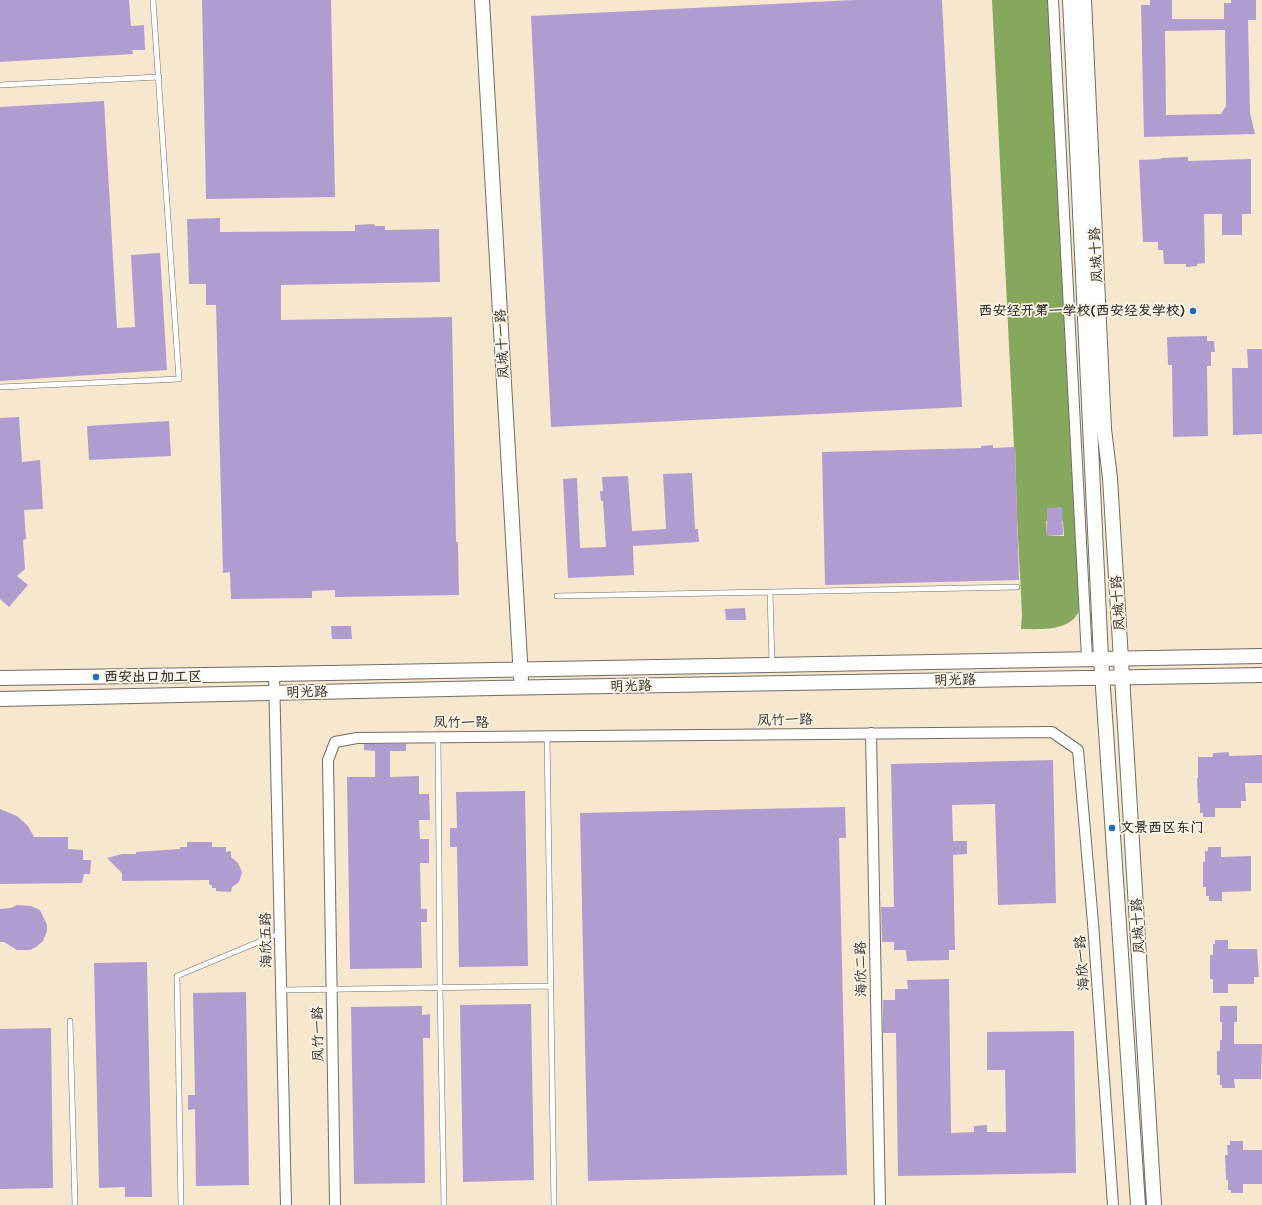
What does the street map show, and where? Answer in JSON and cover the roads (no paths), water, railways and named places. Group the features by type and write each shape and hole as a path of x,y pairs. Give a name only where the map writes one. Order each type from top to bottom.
{"main road":[{"name":"凤城十一路","path":"482,0 521,687"},
{"name":"凤城十路","path":"1070,0 1094,658 1102,678 1138,1205"},
{"name":"凤城十路","path":"1084,0 1104,429 1110,478 1122,658 1154,1205"},
{"name":"明光路","path":"0,678 1262,656"},
{"name":"明光路","path":"0,699 521,687 1262,675"}],"street":[{"path":"1053,0 1094,658"},
{"name":"海欣五路","path":"274,674 286,1205"},
{"name":"凤竹一路","path":"335,1205 328,760 335,742 357,738 1052,732"},
{"name":"海欣一路","path":"1052,732 1078,750 1094,931 1113,1205"},
{"name":"海欣二路","path":"871,733 880,1205"}],"lane":[{"path":"0,388 179,379 153,0"},
{"path":"0,86 159,77"},
{"path":"557,596 1017,587"},
{"path":"770,592 772,665"},
{"path":"547,736 554,1205"},
{"path":"438,737 440,988 444,1205"},
{"path":"181,1205 177,976 280,933"},
{"path":"281,990 550,986"},
{"path":"70,1020 75,1205"}],"place":[{"name":"西安经开第一学校(西安经发学校)","path":"1193,311"},
{"name":"西安出口加工区","path":"96,677"},
{"name":"文景西区东门","path":"1112,828"}]}
